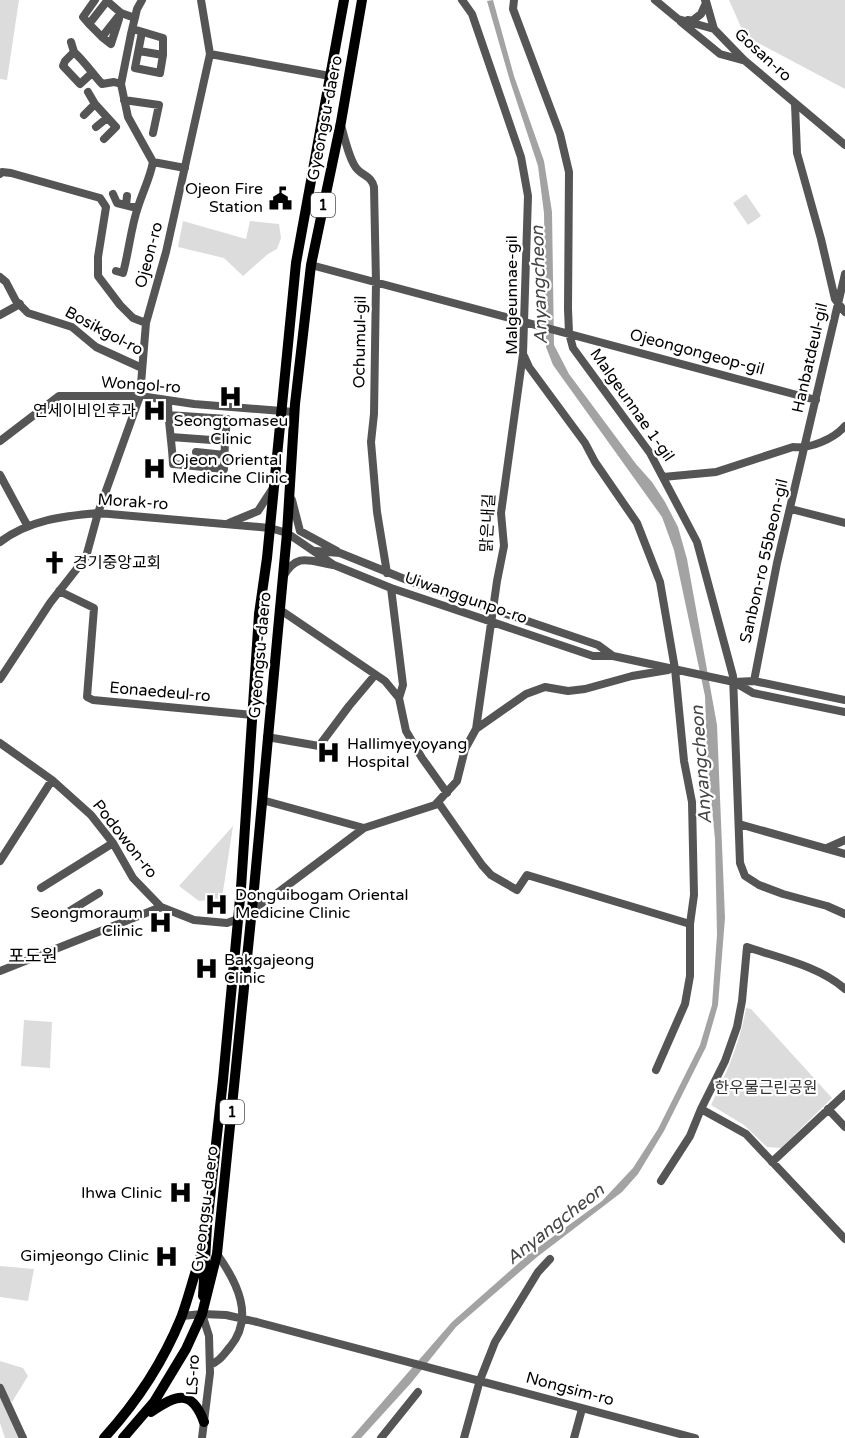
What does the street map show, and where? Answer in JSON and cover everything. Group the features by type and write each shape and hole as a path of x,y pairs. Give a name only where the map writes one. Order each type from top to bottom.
{"main road":[{"name":"Gyeongsu-daero","path":"202,1314 207,1236 238,919 260,614 296,263 344,0"},
{"name":"Gyeongsu-daero","path":"123,1438 166,1385 186,1349 202,1314 217,1254 287,533 294,412 311,265 362,0"},
{"name":"Gyeongsu-daero","path":"105,1437 140,1394 162,1359 182,1316 207,1236"},
{"path":"139,1421 162,1405 175,1398 183,1397 198,1407 204,1422"}],"street":[{"path":"95,0 83,17 102,37 121,13"},
{"path":"89,24 106,0 121,13 135,18"},
{"path":"116,271 123,273 130,250 137,208 149,182 153,162 128,117 121,84 135,18 142,0"},
{"name":"Ojeon-ro","path":"0,679 59,591 86,557 98,513 140,396 146,323 166,252 210,54 201,0"},
{"name":"Malgeunnae-gil","path":"462,0 472,14 521,157 528,196 526,322 523,354 529,367 585,443 595,462 638,523 660,582 678,669 684,761 692,802 694,895 690,924 690,976 685,1004 656,1070"},
{"name":"Malgeunnae 1-gil","path":"514,0 513,9 560,134 569,172 569,333 573,348 650,453 697,542 731,681 741,863 745,876 759,885 845,914"},
{"name":"Gosan-ro","path":"655,0 678,19 714,29 744,60 845,145"},
{"path":"678,19 692,21 697,18 705,1"},
{"path":"705,1 714,29"},
{"path":"678,19 720,54 744,60"},
{"path":"133,29 163,38 160,73 135,68 142,32"},
{"path":"70,42 74,52 89,66 92,74 102,84"},
{"path":"139,51 163,55"},
{"path":"74,52 63,66 80,84 92,74"},
{"path":"210,54 330,76"},
{"path":"104,138 116,128 95,104 89,93 102,84 114,82 121,84"},
{"path":"124,100 159,105 153,133"},
{"path":"84,115 95,104"},
{"path":"795,104 797,153 835,299 845,312"},
{"path":"96,127 107,118"},
{"name":"Ochumul-gil","path":"340,122 354,163 358,170 372,180 374,187 376,282 374,414 371,442 376,512 387,573"},
{"path":"153,162 185,168"},
{"path":"0,174 2,172 11,173 100,198 106,207 98,257 98,276 133,318 146,323"},
{"path":"113,194 117,203 127,201 137,208"},
{"path":"311,265 526,322"},
{"name":"Hanbatdeul-gil","path":"805,448 845,274"},
{"name":"Bosikgol-ro","path":"0,277 6,282 16,301 28,313 72,327 96,347 142,368"},
{"path":"0,315 20,304"},
{"name":"Ojeongongeop-gil","path":"526,322 816,400"},
{"name":"맑은내길","path":"476,729 504,546 501,513 523,354"},
{"name":"Wongol-ro","path":"0,441 59,396 140,396 294,412"},
{"path":"168,400 168,415 168,424 173,464 224,469 227,419 168,415"},
{"path":"663,477 731,469 748,460 793,447 805,448 838,434 845,426"},
{"path":"171,437 225,441"},
{"name":"Sanbon-ro 55beon-gil","path":"754,681 777,563 805,448"},
{"path":"196,452 225,455"},
{"path":"0,476 27,525"},
{"path":"225,524 258,511 274,487"},
{"path":"290,490 300,531 340,553"},
{"path":"790,509 845,523"},
{"name":"Morak-ro","path":"0,542 27,525 72,515 98,513 270,528 287,533"},
{"name":"Uiwanggunpo-ro","path":"287,533 334,565 391,588 593,656 613,656 731,681"},
{"name":"Uiwanggunpo-ro","path":"316,551 340,553 387,573 598,645 613,656"},
{"path":"281,580 287,570 300,560 334,565"},
{"path":"391,588 403,685 399,698"},
{"name":"Eonaedeul-ro","path":"59,591 94,608 87,697 93,700 253,715"},
{"path":"279,609 385,681 399,698 406,731 447,792"},
{"path":"238,919 364,828 435,805 457,781 465,749 476,729 526,694 545,687 568,691 585,689 632,676 678,669"},
{"path":"267,737 319,746 375,675"},
{"path":"731,681 754,681 845,700"},
{"path":"731,681 753,693 845,712"},
{"name":"Podowon-ro","path":"0,744 52,780 91,815 112,843 133,878 161,907 194,920 227,923 238,919"},
{"path":"0,861 52,780"},
{"path":"262,800 364,828"},
{"path":"438,802 482,865 491,875 517,890 527,875 690,924"},
{"path":"739,824 845,854"},
{"path":"827,848 845,840"},
{"path":"41,888 112,843"},
{"path":"65,914 99,893"},
{"path":"0,971 161,907"},
{"path":"661,1181 690,1136 701,1108 725,1061 737,1027 747,947 810,969 833,980 845,989"},
{"path":"772,1162 845,1094"},
{"path":"701,1108 746,1134 845,1239"},
{"path":"828,1109 845,1127"},
{"path":"210,1365 218,1362 236,1340 243,1320 243,1305 230,1272 217,1254"},
{"path":"464,1438 480,1380 495,1342 538,1272 550,1259"},
{"name":"LS-ro","path":"202,1314 209,1336 210,1365 202,1438"},
{"path":"182,1316 226,1315 243,1320"},
{"name":"Nongsim-ro","path":"243,1320 438,1369 695,1438"},
{"path":"0,1388 23,1438"},
{"path":"381,1438 418,1392"},
{"path":"574,1438 582,1409"}],"green space":[{"path":"0,0 19,0 7,80 0,79"},
{"path":"729,0 845,0 845,89 745,36"},
{"path":"746,194 761,216 748,225 733,203"},
{"path":"183,221 246,239 250,221 279,224 281,238 277,249 243,276 224,258 178,247"},
{"path":"233,826 222,898 199,901 179,886"},
{"name":"한우물근린공원","path":"746,1008 751,1009 832,1098 781,1148 767,1147 744,1125 711,1105 736,1046"},
{"path":"24,1020 52,1022 50,1068 21,1066"},
{"path":"0,1266 34,1269 28,1301 0,1297"},
{"path":"0,1361 23,1368 28,1376 12,1402 0,1389"},
{"path":"0,1395 21,1438 5,1438 0,1423"}],"shaded area":[{"path":"493,0 514,76 544,161 552,212 554,345 569,374 665,502 678,527 687,559 717,725 725,918 718,1005 706,1047 664,1131 638,1174 622,1192 537,1257 456,1327 411,1383 361,1438 351,1438 452,1322 529,1254 602,1201 633,1168 658,1129 700,1045 712,1005 717,935 715,839 707,758 705,696 674,550 662,517 553,365 546,347 544,213 538,166 487,1"}],"place":[{"name":"Ojeon Fire Station","path":"281,198"},
{"name":"Seongtomaseu Clinic","path":"231,396"},
{"name":"연세이비인후과","path":"154,411"},
{"name":"Ojeon Oriental Medicine Clinic","path":"154,469"},
{"name":"경기중앙교회","path":"55,563"},
{"name":"Hallimyeyoyang Hospital","path":"329,753"},
{"name":"Donguibogam Oriental Medicine Clinic","path":"217,904"},
{"name":"Seongmoraum Clinic","path":"161,922"},
{"name":"Bakgajeong Clinic","path":"206,969"},
{"name":"Ihwa Clinic","path":"180,1193"},
{"name":"Gimjeongo Clinic","path":"167,1256"}],"district":[{"name":"포도원","path":"33,956"}],"water label":[{"name":"Anyangcheon","path":"539,285"},
{"name":"Anyangcheon","path":"701,765"},
{"name":"Anyangcheon","path":"555,1224"}]}
